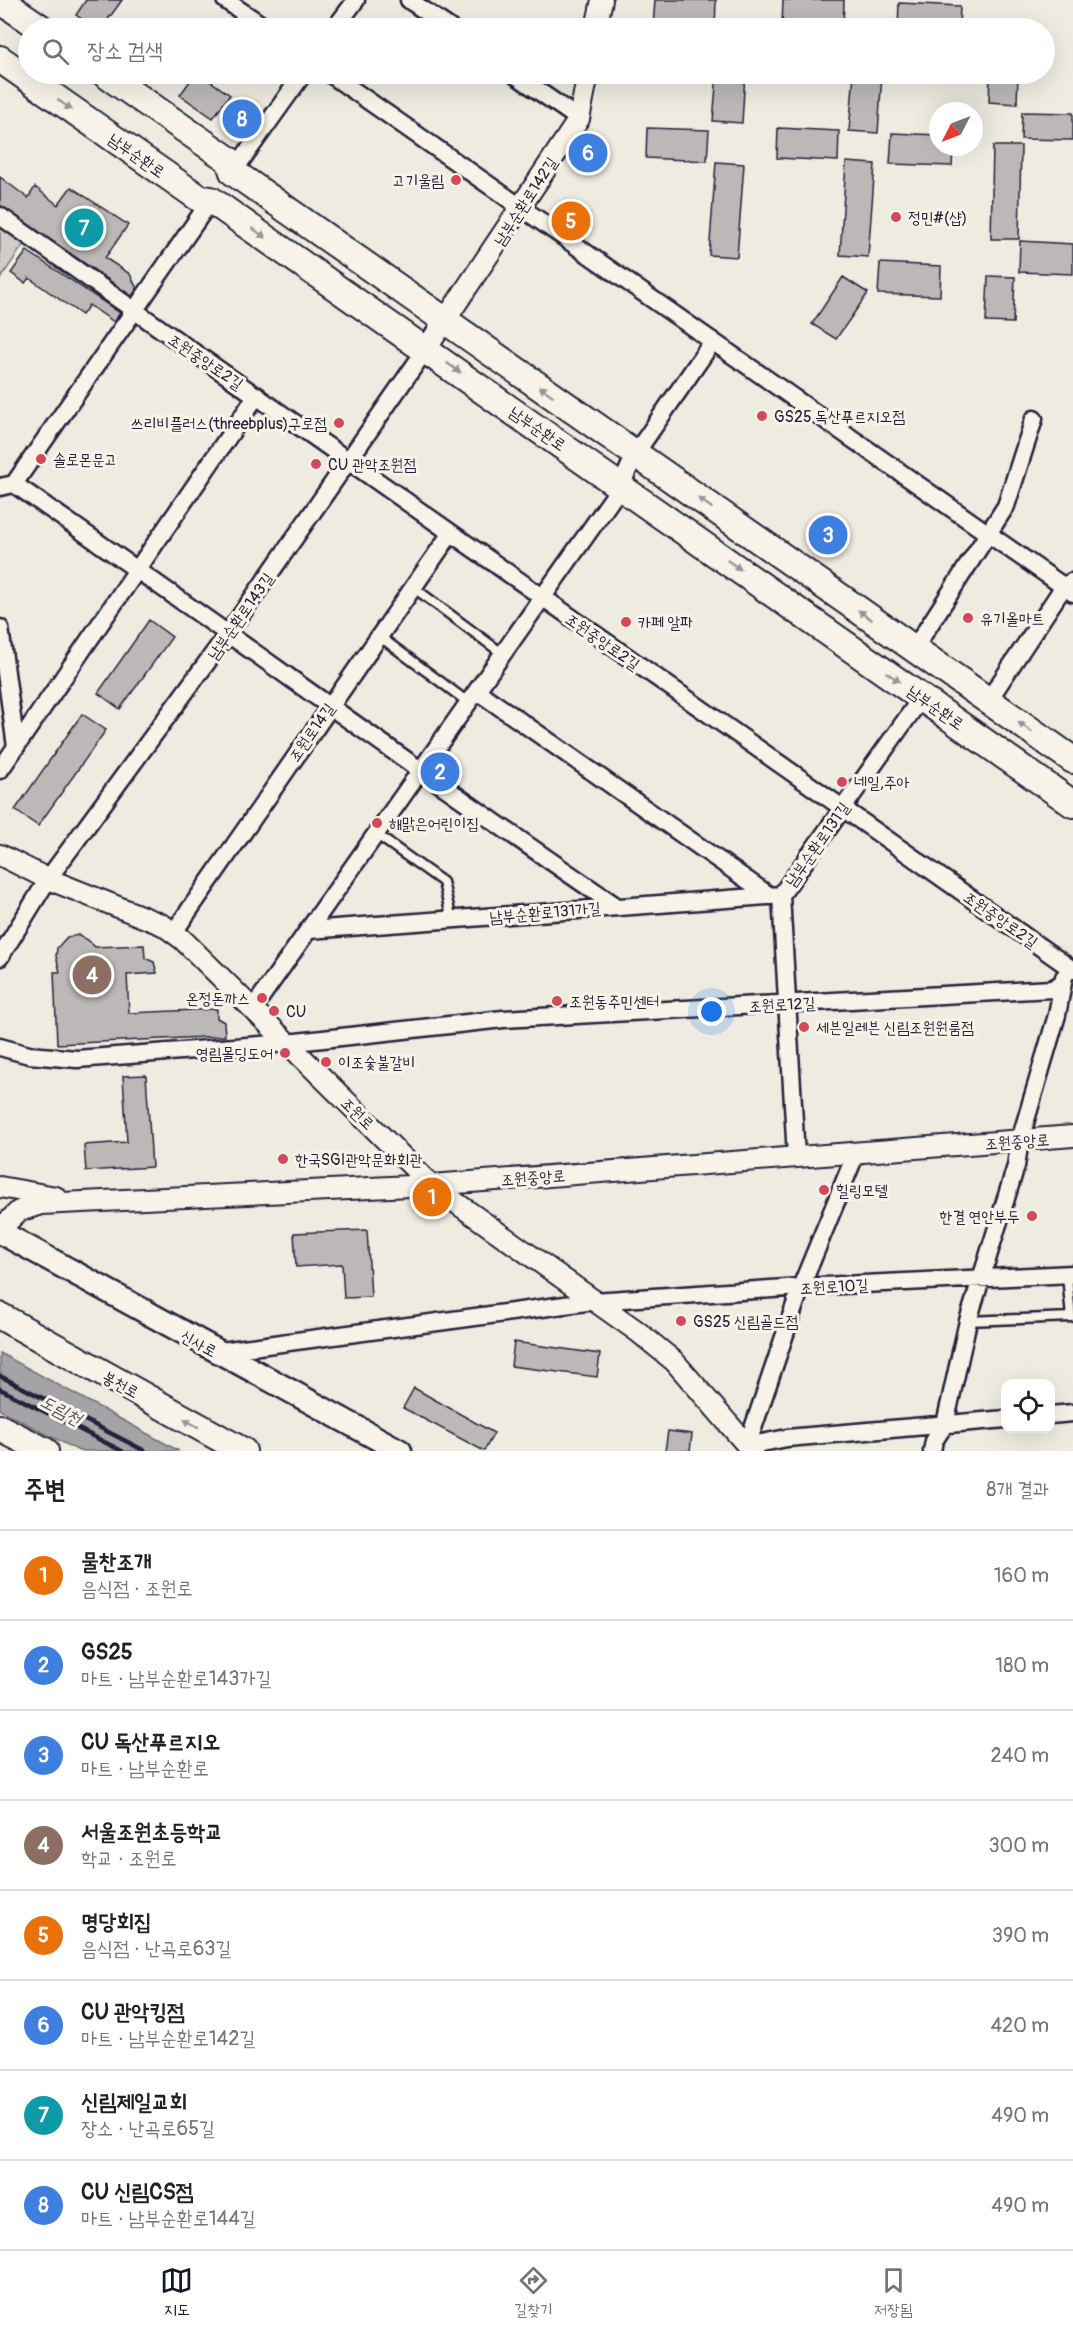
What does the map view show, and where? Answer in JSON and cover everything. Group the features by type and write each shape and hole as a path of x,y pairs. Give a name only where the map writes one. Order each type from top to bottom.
{"main road":[{"path":"0,0 26,18"},
{"name":"남부순환로","path":"0,59 18,72"},
{"name":"남부순환로","path":"36,84 199,198 211,200 426,349 1073,804"},
{"name":"남부순환로","path":"119,84 229,160 233,172 1073,760"},
{"name":"신사로","path":"0,1231 214,1352 399,1451"},
{"name":"봉천로","path":"0,1316 243,1451"},
{"path":"0,1428 45,1451"}],"street":[{"path":"225,0 251,18"},
{"path":"342,18 356,0"},
{"path":"409,0 435,18"},
{"path":"597,18 600,1"},
{"path":"233,172 296,84"},
{"path":"344,84 990,535 1070,587 988,701"},
{"path":"528,84 579,119"},
{"name":"남부순환로142길","path":"426,349 579,119 586,84"},
{"path":"211,200 7,486 138,569 420,772 616,906"},
{"name":"조원중앙로2길","path":"0,216 133,312 257,395 542,599 1072,966"},
{"path":"254,1007 621,486 635,454 713,341"},
{"name":"남부순환로143길","path":"0,957 48,879 227,635 426,349"},
{"path":"0,770 257,395"},
{"path":"914,649 990,535 1006,506 1034,419"},
{"name":"조원로14길","path":"174,932 451,533"},
{"path":"0,628 16,747"},
{"path":"473,697 776,896"},
{"name":"남부순환로131길","path":"796,1157 776,896 843,808 922,697"},
{"name":"조원로","path":"0,855 48,879 153,921 174,932 254,1007 287,1043 431,1185 674,1361 750,1448"},
{"name":"남부순환로131가길","path":"309,930 776,896"},
{"path":"932,1451 934,1441 943,1430 969,1321 1016,1166 1020,1140 1057,1015 1062,983 1072,966"},
{"name":"조원로12길","path":"0,1047 29,1055 77,1059 287,1043 503,1019 1052,989 1062,983"},
{"name":"조원중앙로","path":"0,1231 14,1213 26,1208 80,1201 198,1198 431,1185 1073,1136"},
{"path":"750,1448 801,1287 855,1153"},
{"path":"0,1187 80,1201"},
{"name":"조원로10길","path":"214,1352 594,1301 801,1287 1070,1275"},
{"path":"1055,1415 1073,1413"},
{"path":"750,1448 787,1438 943,1430 1001,1420"},
{"path":"943,1430 948,1451"}],"lane":[{"path":"413,587 503,654"},
{"path":"379,636 473,697"},
{"path":"376,834 443,882 452,920"},
{"path":"969,1321 1071,1317 1070,1275"}],"shaded area":[{"path":"0,222 26,241 0,279"}],"water":[{"name":"도림천","path":"0,1353 179,1451 79,1451 0,1410"}],"building":[{"path":"86,0 122,0 109,18 80,18 76,15"},
{"path":"655,0 716,0 715,18 654,18"},
{"path":"783,0 844,0 843,18 782,18"},
{"path":"899,3 960,6 959,18 898,18"},
{"path":"188,84 214,84 230,95 213,118 180,95"},
{"path":"716,84 744,84 742,123 713,121"},
{"path":"853,84 881,84 878,133 849,131"},
{"path":"990,84 1018,84 1017,104 989,102"},
{"path":"1022,112 1073,113 1073,140 1021,139"},
{"path":"647,128 709,130 707,161 646,158"},
{"path":"778,128 839,131 838,161 777,158"},
{"path":"892,133 929,135 929,156 953,156 952,166 890,164"},
{"path":"993,146 1021,146 1019,239 991,239"},
{"path":"716,162 744,164 737,257 709,255"},
{"path":"846,162 875,164 868,257 840,255"},
{"path":"0,177 28,198 35,187 58,205 71,187 128,225 105,258 130,274 137,289 132,296 0,205"},
{"path":"1020,241 1073,244 1073,274 1019,272"},
{"path":"27,251 120,313 114,322 89,305 82,315 29,278 25,283 11,273"},
{"path":"880,263 941,266 940,296 878,294"},
{"path":"988,276 1015,277 1013,323 986,322"},
{"path":"843,277 868,293 836,339 812,324"},
{"path":"149,620 172,637 120,709 98,693"},
{"path":"82,714 106,730 38,826 15,810"},
{"path":"78,935 95,947 144,945 145,958 154,962 157,973 127,975 129,1013 217,1009 217,1018 224,1022 225,1036 57,1044 54,972 60,972 56,956 57,948 67,937"},
{"path":"146,1075 152,1167 86,1171 84,1145 127,1142 123,1076"},
{"path":"367,1230 371,1297 344,1298 342,1264 296,1267 294,1233"},
{"path":"514,1342 600,1354 597,1377 511,1366"},
{"path":"414,1388 494,1433 484,1451 403,1408"},
{"path":"668,1431 692,1434 690,1451 665,1451"}],"railway":[{"path":"0,1376 145,1451"},
{"path":"0,1389 122,1451"}],"place":[{"name":"CU 신림CS점","path":"242,119"},
{"name":"CU 관악킹점","path":"588,153"},
{"name":"고기울림","path":"456,180"},
{"name":"정민#(샵)","path":"896,217"},
{"name":"명당회집","path":"571,221"},
{"name":"신림제일교회","path":"84,228"},
{"name":"GS25 독산푸르지오점","path":"762,416"},
{"name":"쓰리비플러스(threebplus)구로점","path":"339,423"},
{"name":"솔로몬문고","path":"41,459"},
{"name":"CU 관악조원점","path":"316,464"},
{"name":"CU 독산푸르지오","path":"828,535"},
{"name":"유기올마트","path":"968,618"},
{"name":"카페 알파","path":"626,622"},
{"name":"GS25","path":"440,772"},
{"name":"네일,주아","path":"842,782"},
{"name":"해맑은어린이집","path":"377,823"},
{"name":"서울조원초등학교","path":"92,975"},
{"name":"온정돈까스","path":"262,998"},
{"name":"조원동주민센터","path":"557,1001"},
{"name":"CU","path":"274,1011"},
{"name":"세븐일레븐 신림조원원룸점","path":"804,1027"},
{"name":"영림몰딩도어","path":"285,1053"},
{"name":"이조숯불갈비","path":"326,1062"},
{"name":"한국SGI관악문화회관","path":"283,1159"},
{"name":"힐링모텔","path":"824,1190"},
{"name":"물찬조개","path":"432,1197"},
{"name":"한결 연안부두","path":"1032,1216"},
{"name":"GS25 신림골드점","path":"681,1321"}]}
